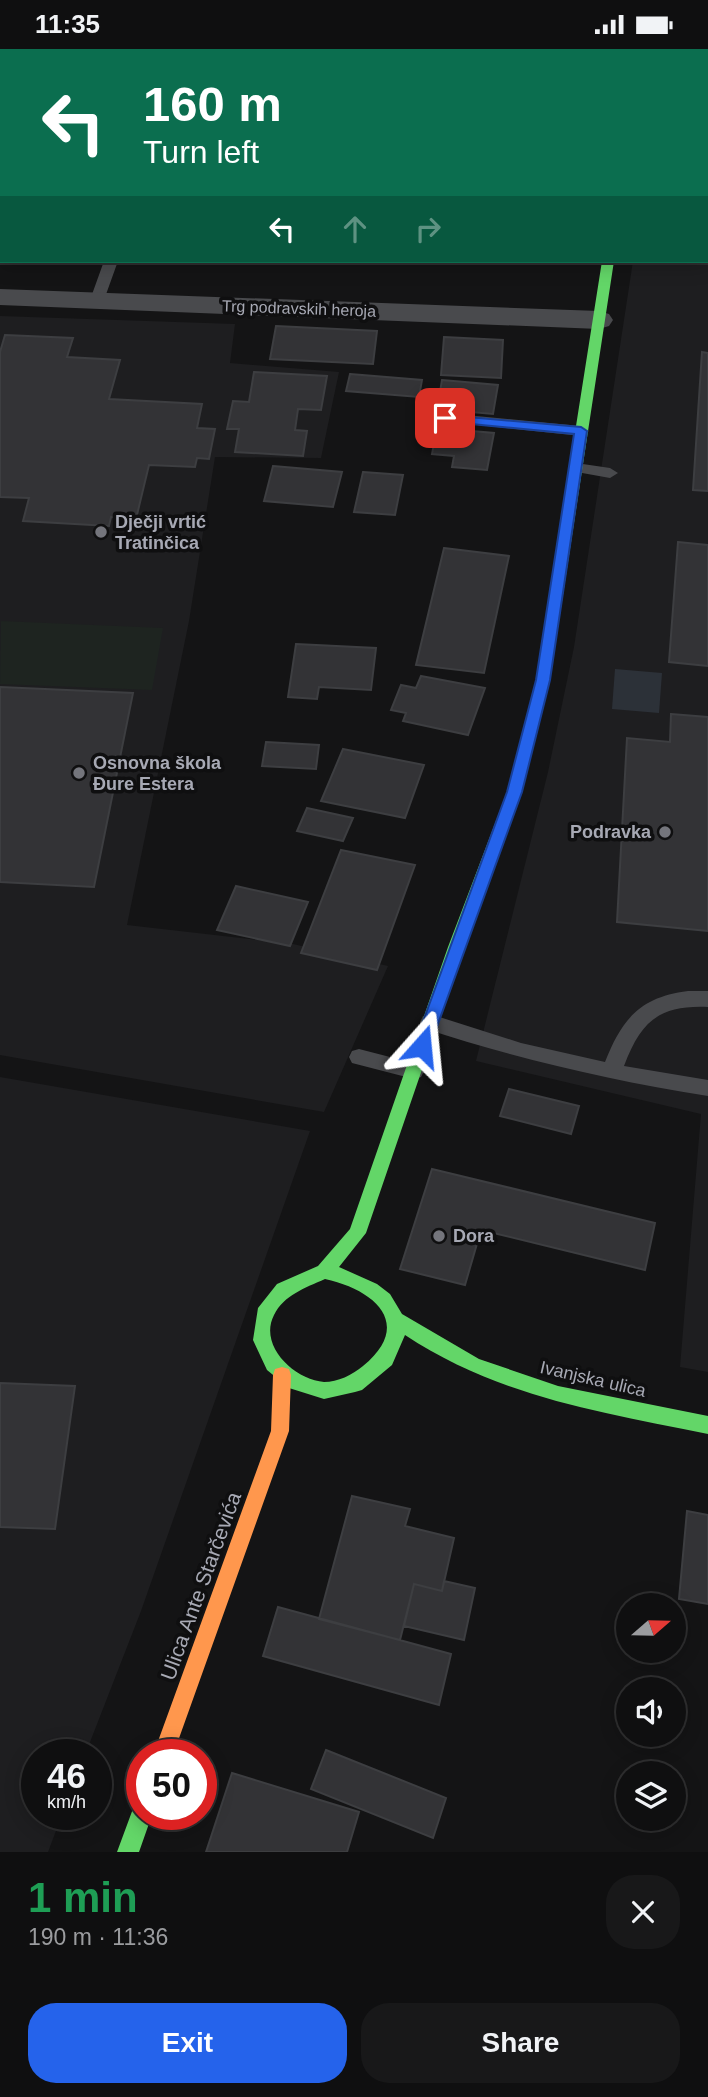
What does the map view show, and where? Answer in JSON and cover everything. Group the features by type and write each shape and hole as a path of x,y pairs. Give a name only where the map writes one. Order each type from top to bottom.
{"main road":[{"path":"324,1271 357,1233 514,792 543,680 608,263"},
{"path":"357,1233 365,1269 387,1302 393,1318 395,1335 387,1357 367,1379 346,1388 324,1390 302,1386 282,1375 268,1359 262,1340 262,1319 269,1301 284,1286 302,1276 324,1271 365,1269"},
{"path":"393,1318 472,1364"},
{"path":"387,1357 472,1364"},
{"name":"Ivanjska ulica","path":"472,1364 545,1389 708,1426"},
{"path":"280,1431 282,1375"},
{"path":"280,1431 324,1390"},
{"name":"Ulica Ante Starčevića","path":"169,1739 280,1431"},
{"path":"128,1852 136,1830"}],"street":[{"name":"Trg podravskih heroja","path":"0,297 598,320"}],"lane":[{"path":"97,300 110,263"},
{"path":"445,418 581,431"},
{"path":"576,468 610,473"},
{"path":"611,1072 624,1038 656,1004 685,996 708,999"},
{"path":"430,1022 521,1051 611,1072 708,1088"},
{"path":"359,1057 414,1071"}],"shaded area":[{"name":"Podravka","path":"633,263 708,263 708,1372 680,1367 701,1114 476,1061 548,772 574,647"},
{"path":"0,316 235,324 230,363 339,372 321,458 215,457 189,621 127,925 293,944 388,966 324,1112 0,1055"},
{"path":"1,621 163,628 152,690 0,684"},
{"path":"615,669 662,673 659,713 612,709"},
{"path":"0,1077 310,1131 141,1611 91,1739 21,1739 21,1830 56,1830 48,1852 0,1852"}],"building":[{"path":"276,326 377,331 373,364 270,359"},
{"path":"5,335 73,338 67,357 120,360 109,399 202,404 197,428 215,429 209,459 197,458 195,467 149,465 136,519 111,517 109,526 23,521 29,498 0,497 0,352"},
{"path":"444,337 503,340 501,378 441,375"},
{"path":"702,352 708,353 708,491 693,490"},
{"path":"254,372 327,376 321,410 298,409 295,430 307,431 303,456 235,452 239,429 227,429 233,401 249,402"},
{"path":"350,374 422,380 419,397 346,391"},
{"path":"442,380 498,385 493,414 437,409"},
{"path":"437,428 494,433 487,470 452,467 454,456 432,454"},
{"path":"273,466 342,472 333,507 264,501"},
{"path":"363,472 403,475 395,515 354,512"},
{"path":"678,542 708,545 708,666 669,662"},
{"path":"444,548 509,556 484,673 416,665"},
{"path":"296,644 376,648 371,690 319,687 317,699 288,697"},
{"path":"421,676 485,688 468,735 403,721 406,713 391,710 401,685 416,688"},
{"path":"0,687 133,693 94,887 0,882"},
{"name":"Podravka","path":"671,714 708,717 708,931 617,922 627,738 670,742"},
{"path":"266,742 319,745 316,769 262,766"},
{"path":"343,749 424,765 405,818 321,801"},
{"path":"307,808 353,818 343,841 297,831"},
{"path":"341,850 415,865 377,970 301,953"},
{"path":"236,886 308,902 290,946 217,930"},
{"path":"509,1089 579,1106 571,1134 500,1116"},
{"path":"432,1169 655,1223 645,1270 481,1230 465,1285 400,1269"},
{"path":"0,1383 75,1386 55,1529 0,1527"},
{"path":"352,1496 410,1509 405,1526 454,1538 442,1591 414,1584 400,1640 319,1619"},
{"path":"687,1511 708,1515 708,1604 686,1600 686,1593 680,1593"},
{"path":"444,1581 475,1588 464,1640 404,1626 414,1584 442,1591"},
{"path":"278,1607 451,1654 439,1705 263,1656"},
{"path":"326,1750 446,1798 433,1838 311,1789"},
{"path":"232,1773 359,1812 347,1852 206,1852 213,1830 217,1830 217,1819"}],"traffic: fast":[{"path":"324,1271 357,1233 456,947 514,792 543,680 608,263"},
{"path":"324,1271 356,1281 371,1289 393,1312 397,1326 395,1342 385,1359 355,1384 324,1390 296,1382 274,1365 262,1340 264,1314 283,1290 324,1271"},
{"path":"393,1318 452,1355 529,1386 708,1425"},
{"path":"128,1852 136,1830"}],"traffic: slow":[{"path":"169,1739 280,1431 282,1375"}],"place":[{"name":"Dječji vrtić Tratinčica","path":"101,532"},
{"name":"Osnovna škola Đure Estera","path":"79,773"},
{"name":"Podravka","path":"665,832"},
{"name":"Dora","path":"439,1236"}],"route":[{"path":"422,1046 514,792 543,680 581,431 445,418"}]}
